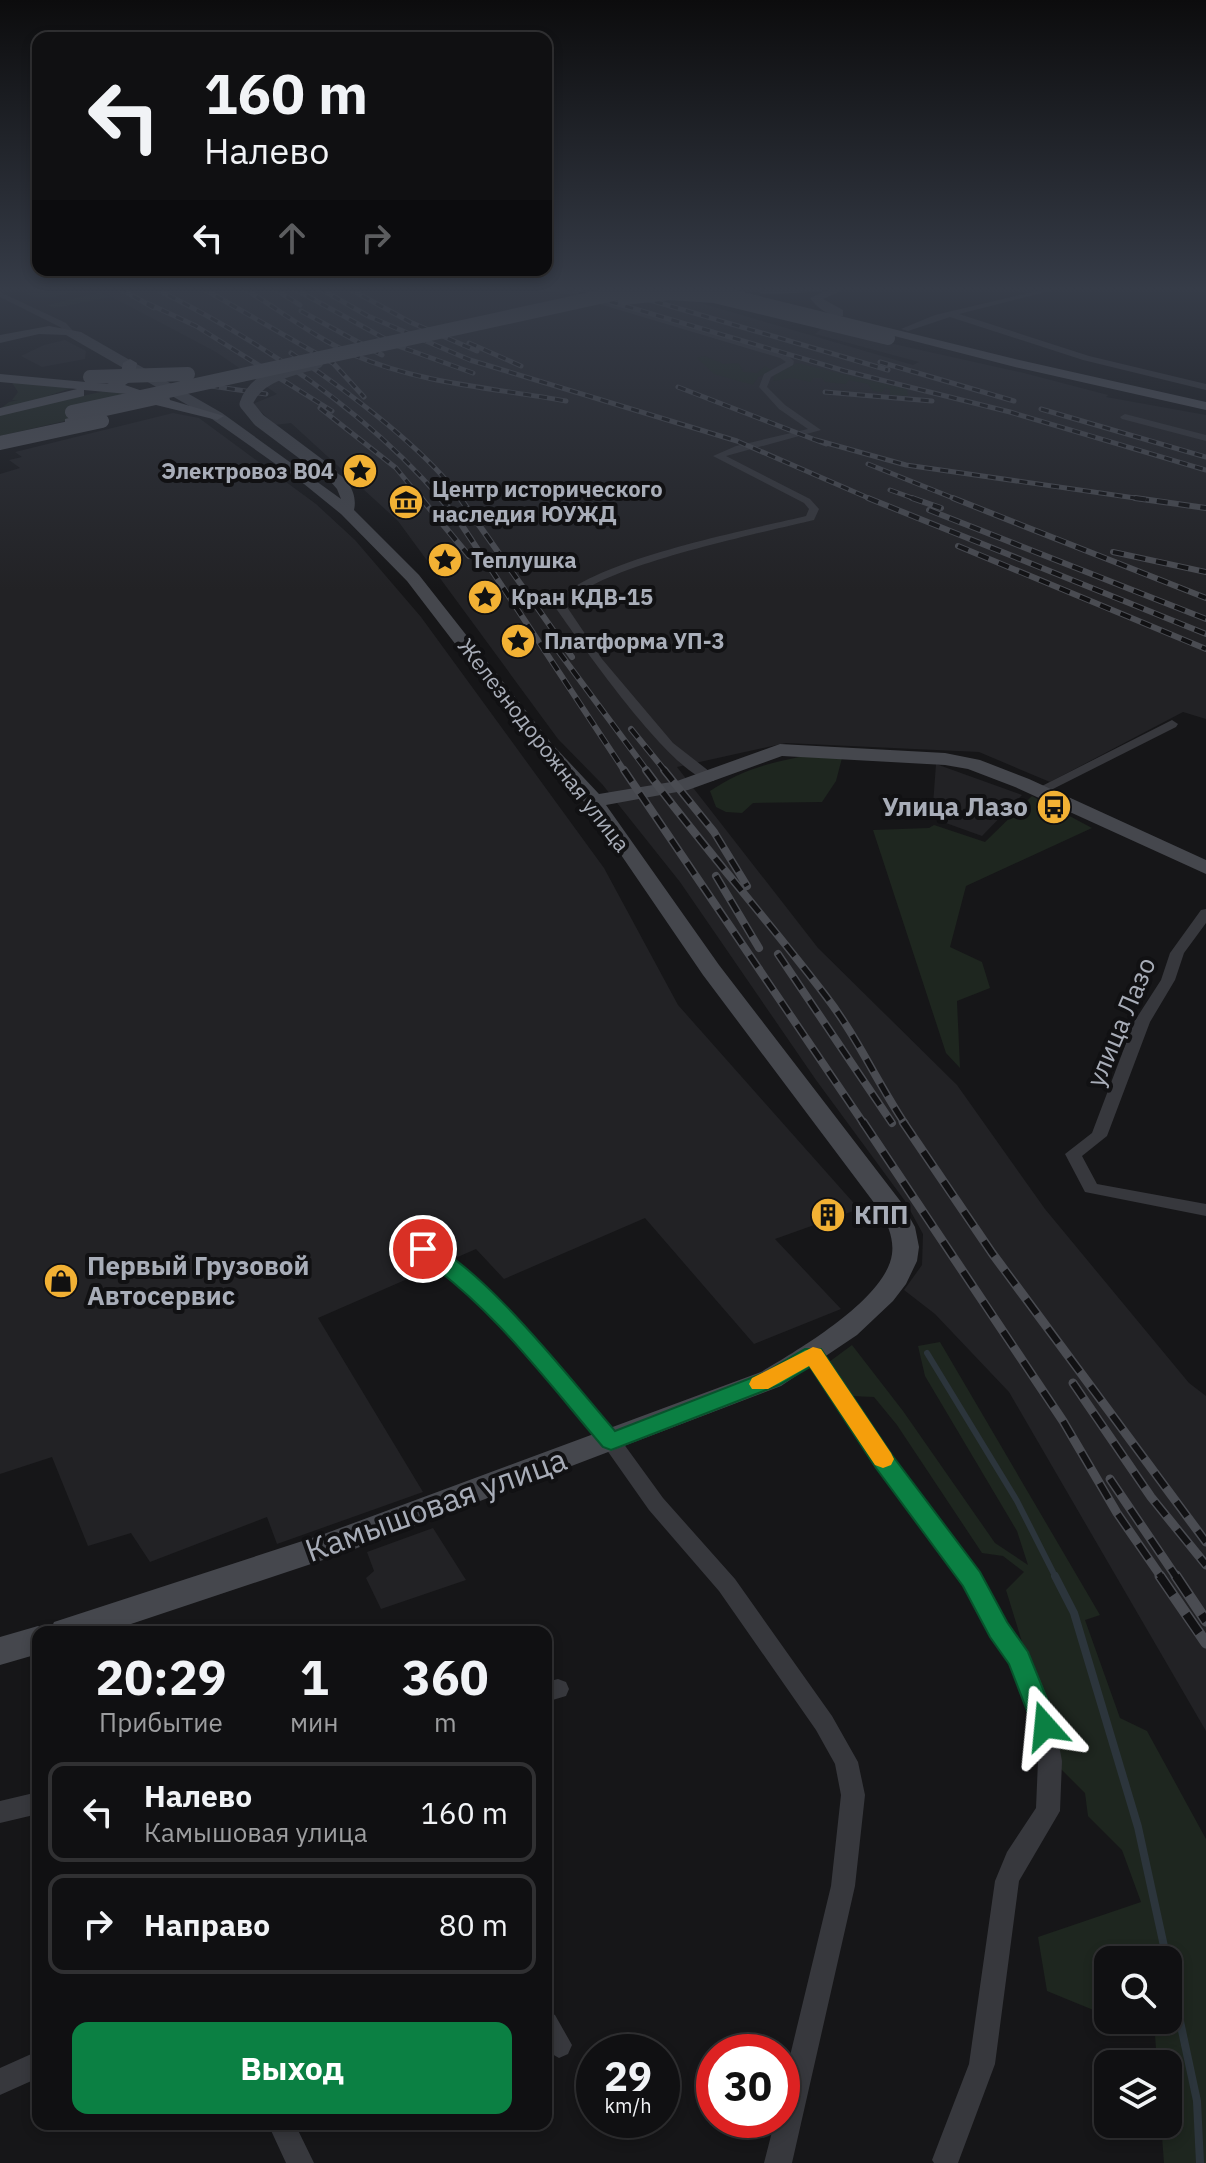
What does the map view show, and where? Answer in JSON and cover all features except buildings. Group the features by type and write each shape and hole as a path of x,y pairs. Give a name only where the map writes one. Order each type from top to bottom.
{"main road":[{"path":"0,412 105,389"},
{"path":"119,389 217,416"},
{"path":"0,429 161,389"},
{"path":"0,422 168,389"},
{"name":"Железнодорожная улица","path":"172,389 217,416 346,511 413,578 545,748 598,806 711,970 892,1208 906,1238 903,1263"},
{"path":"0,441 73,429 219,389"},
{"path":"255,389 248,396 246,404 259,420 344,487 349,498 346,511"},
{"path":"1130,389 1206,406"},
{"path":"1166,389 1206,398"},
{"path":"0,441 181,394"},
{"path":"598,806 694,796 708,785 709,778 738,763 780,750 804,749 956,761 997,772 1040,790 1206,868"},
{"name":"Камышовая улица","path":"84,1626 333,1544 771,1379 813,1355 875,1301 903,1263"},
{"path":"0,1651 32,1642"}],"street":[{"path":"709,778 669,746 598,661 561,607 564,599 574,591 634,562 810,518 814,509 807,501 718,456 816,430 782,407 765,389"},
{"path":"1125,417 1206,438"},
{"path":"1040,790 1172,724"},
{"name":"улица Лазо","path":"1206,913 1177,953 1168,980 1142,1022 1099,1136 1073,1154 1091,1188 1206,1210"},
{"path":"423,1249 459,1274 503,1317 611,1441 656,1504 727,1585 824,1723 846,1762 853,1795 843,1886 778,2163"},
{"path":"813,1355 884,1462 972,1579 998,1629 1020,1659 1045,1726 1050,1761 1048,1811 1016,1860 1007,1881 982,2064 946,2160"},
{"path":"0,1812 32,1804"},
{"path":"0,2082 32,2067"},
{"path":"284,2130 300,2163"}],"shaded area":[{"path":"16,389 69,389 47,396 82,389 0,409 18,400 12,400 18,392"},
{"path":"270,389 1085,389 1108,395 1106,397 1206,415 1206,719 1183,712 1050,782 979,752 786,743 677,767 818,948 957,1085 1045,1209 1189,1383 1206,1396 1206,1731 1009,1392 935,1314 904,1290 922,1265 923,1234 905,1201 816,1080 680,882 602,784 558,739 398,521 291,423 275,425 253,404 277,394"},
{"path":"887,389 907,389 908,396 890,395"},
{"path":"105,391 123,391 126,407 0,436 0,414"},
{"path":"173,413 199,418 316,504 355,540 421,617 604,868 678,1005 859,1209 775,1239 841,1309 754,1344 645,1218 504,1279 476,1249 318,1318 423,1492 277,1544 267,1517 150,1562 131,1533 88,1546 52,1457 0,1474 0,474 20,468 9,460 22,457 15,452"},
{"path":"810,755 842,758 836,781 822,802 753,803 742,813 726,812 716,807 710,791 722,783 758,767"},
{"path":"936,764 1022,795 982,836 932,818"},
{"path":"1032,796 1092,828 966,886 950,947 982,962 990,988 957,1001 960,1068 946,1053 873,830 929,828 934,825 985,842"},
{"path":"940,1342 1100,1615 1085,1620 1120,1718 1147,1731 1206,1839 1206,2163 1164,2163 1162,2138 1182,2138 1182,2050 1156,2050 1153,2034 1182,2034 1182,1946 1094,1946 1094,2010 1047,1991 1038,1937 1141,1902 1122,1850 1088,1816 1085,1793 1061,1769 1006,1590 1024,1572 1003,1556 982,1553 897,1425 874,1397 851,1396 829,1362 852,1345 903,1411 995,1543 1028,1565 1017,1531 925,1376 918,1346"},
{"path":"433,1528 466,1580 381,1609 366,1578 374,1571 367,1552"}],"waterway":[{"path":"927,1353 1017,1501 1056,1578"},
{"path":"1055,1576 1074,1613 1138,1827 1164,1946"},
{"path":"1182,2031 1197,2101 1200,2163"}],"railway":[{"path":"231,389 266,394"},
{"path":"297,389 332,411"},
{"path":"321,389 379,436 442,500"},
{"path":"341,389 406,440 462,500"},
{"path":"357,389 364,397"},
{"path":"489,389 566,401"},
{"path":"565,389 737,441 873,500"},
{"path":"683,389 826,444"},
{"path":"917,389 1010,412 1206,470"},
{"path":"973,389 1014,401"},
{"path":"825,392 932,401"},
{"path":"320,408 396,468 422,500"},
{"path":"1041,409 1206,457"},
{"path":"816,440 906,465 1140,499"},
{"path":"868,464 953,498"},
{"path":"890,490 918,500"},
{"path":"421,498 469,556"},
{"path":"440,498 457,518 625,772"},
{"path":"460,498 572,657"},
{"path":"868,498 1206,634"},
{"path":"912,498 941,508"},
{"path":"953,498 1206,598"},
{"path":"953,498 958,500"},
{"path":"1135,498 1140,499"},
{"path":"1140,499 1206,508"},
{"path":"1140,499 1149,500"},
{"path":"929,510 1206,619"},
{"path":"958,546 1206,649"},
{"path":"1113,552 1206,572"},
{"path":"559,652 648,772"},
{"path":"631,729 666,772"},
{"path":"624,770 864,1124"},
{"path":"646,770 825,995 905,1124"},
{"path":"664,770 714,832 747,886"},
{"path":"716,876 759,948"},
{"path":"778,954 892,1123"},
{"path":"863,1122 1063,1421 1117,1513 1162,1578"},
{"path":"903,1122 992,1253 1206,1542"},
{"path":"1073,1383 1151,1497 1206,1565"},
{"path":"1110,1479 1177,1578"},
{"path":"1160,1576 1206,1643"},
{"path":"1176,1576 1206,1621"}],"slow traffic":[{"path":"760,1384 813,1355 883,1459"}],"place":[{"name":"Электровоз В04","path":"360,471"},
{"name":"Центр исторического наследия ЮУЖД","path":"406,502"},
{"name":"Теплушка","path":"445,560"},
{"name":"Кран КДВ-15","path":"485,597"},
{"name":"Платформа УП-3","path":"518,641"},
{"name":"Улица Лазо","path":"1054,807"},
{"name":"КПП","path":"828,1215"},
{"name":"Первый Грузовой Автосервис","path":"61,1281"}],"route":[{"path":"423,1249 459,1274 503,1317 611,1441 771,1379 813,1355 884,1462 972,1579 998,1629 1020,1659 1041,1708 1045,1726"}]}
